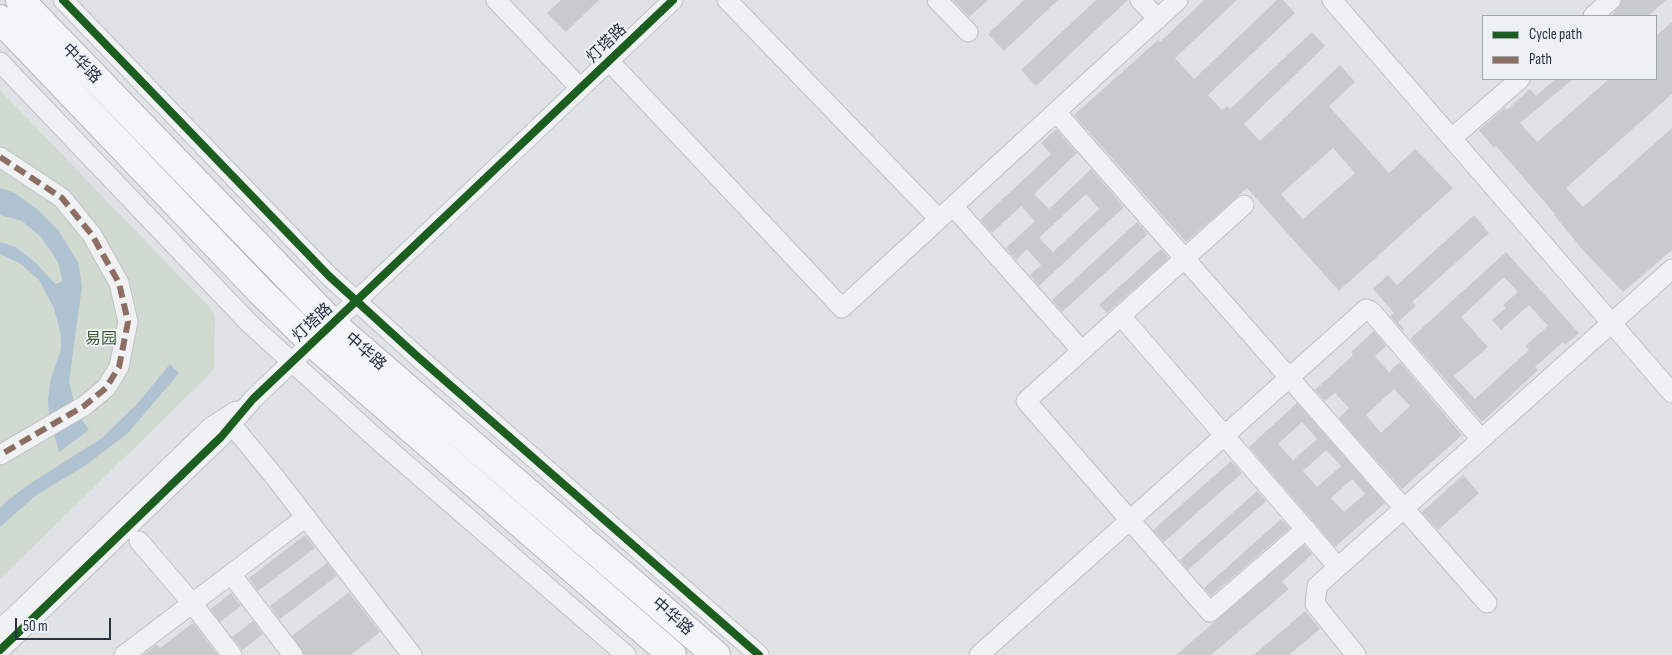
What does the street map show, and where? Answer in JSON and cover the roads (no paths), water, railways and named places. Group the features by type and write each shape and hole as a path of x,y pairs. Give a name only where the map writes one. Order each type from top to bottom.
{"highway":[{"name":"中华路","path":"20,0 333,323 716,655"},
{"name":"中华路","path":"0,19 312,342 399,420 672,655"}],"street":[{"path":"63,0 329,276 759,655"},
{"path":"496,0 580,88"},
{"name":"灯塔路","path":"4,645 222,438 253,399 312,342 673,0"},
{"path":"727,0 939,219"},
{"path":"937,0 968,32"},
{"path":"1140,0 1158,19"},
{"path":"609,61 842,308 1178,0"},
{"path":"1332,0 1672,393"},
{"path":"1593,15 1611,0"},
{"path":"0,62 250,324 379,442 626,655"},
{"path":"1452,138 1519,80"},
{"path":"1056,112 1488,603"},
{"path":"0,157 62,198 92,235 119,284 128,322 118,367 106,388 84,406 0,455"},
{"path":"1244,205 1026,402 1210,612 1306,529"},
{"path":"953,206 1082,351"},
{"path":"1356,655 1315,604 1317,586 1672,268"},
{"path":"979,655 1366,309 1371,312 1481,439"},
{"path":"1121,316 1338,567"},
{"name":"灯塔路","path":"4,645 211,427 253,399"},
{"path":"232,424 412,655"},
{"path":"124,655 306,517"},
{"path":"139,541 192,603 232,655"},
{"path":"231,574 293,655"}],"water":[{"path":"0,188 15,193 37,209 58,230 78,262 82,286 69,382 74,402 49,417 48,400 51,378 61,349 61,335 54,308 39,280 21,264 0,254 0,242 16,247 37,264 55,284 61,282 62,279 58,262 41,237 22,221 0,215"},
{"path":"170,364 179,373 128,433 86,465 35,496 0,527 0,508 7,501 28,485 102,438 137,404"},
{"path":"79,415 89,430 59,452 53,430"}],"park label":[{"name":"易园","path":"101,340"}]}
